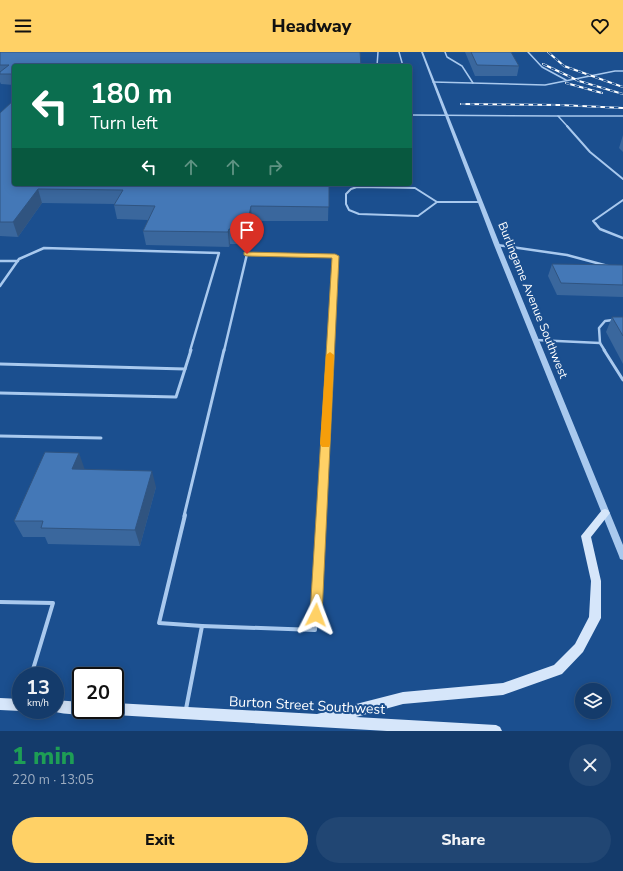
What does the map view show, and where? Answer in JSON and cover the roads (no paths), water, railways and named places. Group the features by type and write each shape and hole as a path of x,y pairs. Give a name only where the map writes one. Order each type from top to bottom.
{"main road":[{"path":"316,721 403,698 504,689 558,670 579,648 595,618 596,581 586,536 605,513"},
{"path":"0,704 12,705"},
{"name":"Burton Street Southwest","path":"124,710 496,731"}],"street":[{"name":"Burlingame Avenue Southwest","path":"422,52 497,245 623,556"}],"lane":[{"path":"377,64 378,52"},
{"path":"399,52 402,64"},
{"path":"445,52 447,56 462,66 473,83"},
{"path":"528,52 542,67 567,81"},
{"path":"433,82 545,85 615,71 623,71"},
{"path":"412,115 623,116"},
{"path":"558,116 590,152 623,179"},
{"path":"437,202 418,216 359,214 349,210 346,204 346,194 351,189 357,187 415,188 437,202 480,202"},
{"path":"622,237 600,229 593,221 623,200"},
{"path":"497,245 548,250 587,258 609,266"},
{"path":"0,261 18,261 44,248 218,253 176,397 0,393"},
{"path":"247,254 335,256 315,630 202,626 159,623 247,254"},
{"path":"0,286 18,261"},
{"path":"617,320 605,321 600,328 600,343 623,380"},
{"path":"536,340 600,343"},
{"path":"0,364 185,369"},
{"path":"0,436 101,438"},
{"path":"0,602 52,603 34,667"},
{"path":"186,713 202,626"}],"railway":[{"path":"548,52 564,66 623,87"},
{"path":"543,64 579,81 623,94"},
{"path":"566,83 602,93"},
{"path":"461,104 560,105 623,108"}]}
